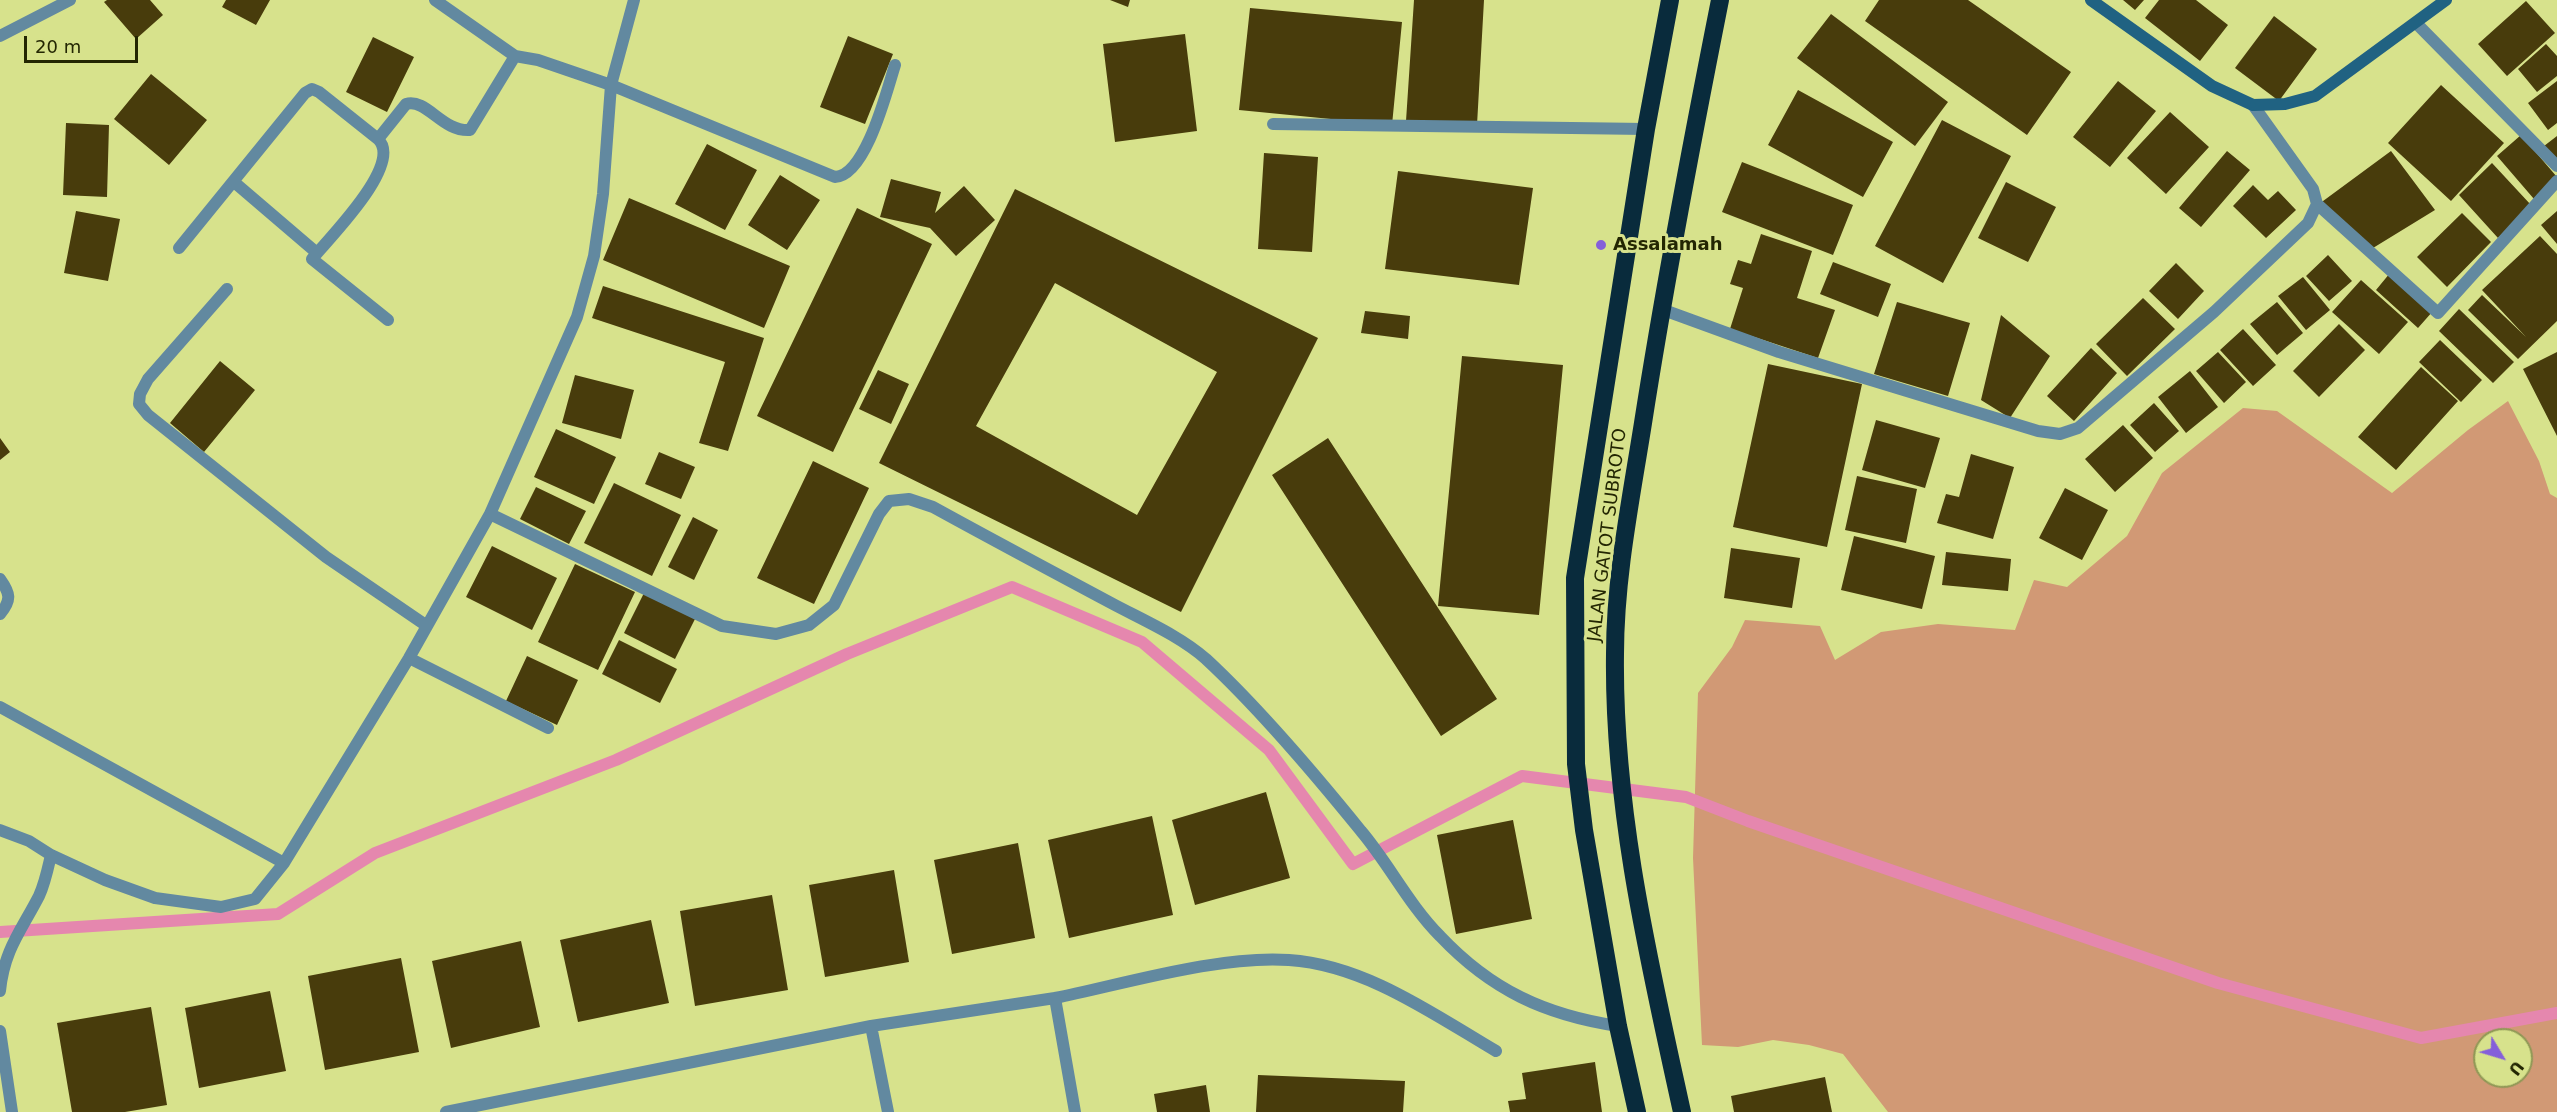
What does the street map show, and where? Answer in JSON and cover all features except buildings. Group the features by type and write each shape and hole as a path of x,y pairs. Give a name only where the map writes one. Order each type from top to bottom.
{"highway":[{"name":"JALAN GATOT SUBROTO","path":"1637,1112 1618,1026 1584,830 1576,764 1575,578 1646,129 1670,0"},
{"name":"JALAN GATOT SUBROTO","path":"1682,1112 1624,825 1618,764 1615,652 1620,580 1661,309 1720,0"}],"main road":[{"path":"2091,0 2212,86 2253,105 2285,104 2314,96 2446,0"}],"street":[{"path":"0,36 70,0"},
{"path":"435,0 515,56 538,60 611,85 839,177 849,173 872,135 895,65"},
{"path":"0,830 29,841 51,855 105,880 155,898 221,907 255,899 284,864 318,812 428,626 490,514 577,317 594,256 603,194 611,85 634,0"},
{"path":"2416,23 2557,166"},
{"path":"378,139 406,104 412,102 418,103 448,126 470,130 515,56"},
{"path":"179,248 305,93 312,89 383,143 385,158 375,180 312,259 388,320"},
{"path":"2253,105 2313,189 2317,204 2438,313 2557,181"},
{"path":"1273,124 1646,129"},
{"path":"234,182 317,253"},
{"path":"1661,309 1779,352 2038,431 2060,434 2078,428 2214,312 2308,223 2317,204"},
{"path":"227,289 148,379 140,394 139,404 148,415 326,557 428,626"},
{"path":"490,514 722,626 776,634 809,625 834,604 879,514 889,501 909,499 933,507 1157,628 1204,658 1254,708 1363,833 1384,865 1439,936 1472,966 1509,993 1542,1009 1618,1026"},
{"path":"0,579 9,592 10,599 0,614"},
{"path":"409,658 548,728"},
{"path":"0,707 284,864"},
{"path":"0,991 2,965 27,912 39,895 51,855"},
{"path":"452,1111 871,1026 1055,998 1191,969 1255,960 1290,960 1334,969 1375,983 1414,1002 1497,1051"},
{"path":"1055,998 1075,1112"},
{"path":"871,1026 888,1112"},
{"path":"0,1031 12,1112"}],"shaded area":[{"path":"2508,401 2539,461 2550,494 2557,498 2557,1112 1888,1112 1843,1054 1809,1045 1773,1040 1738,1047 1702,1045 1693,858 1698,693 1732,647 1745,620 1820,626 1835,660 1881,632 1938,624 2015,630 2034,580 2067,587 2127,536 2162,473 2243,408 2277,411 2392,493 2468,430"}],"waterway":[{"path":"0,932 278,914 375,853 616,760 847,654 1012,587 1142,642 1269,750 1353,864 1522,776 1686,797 1748,821 2218,983 2421,1038 2557,1013"}],"place":[{"name":"Assalamah","path":"1601,245"}]}
